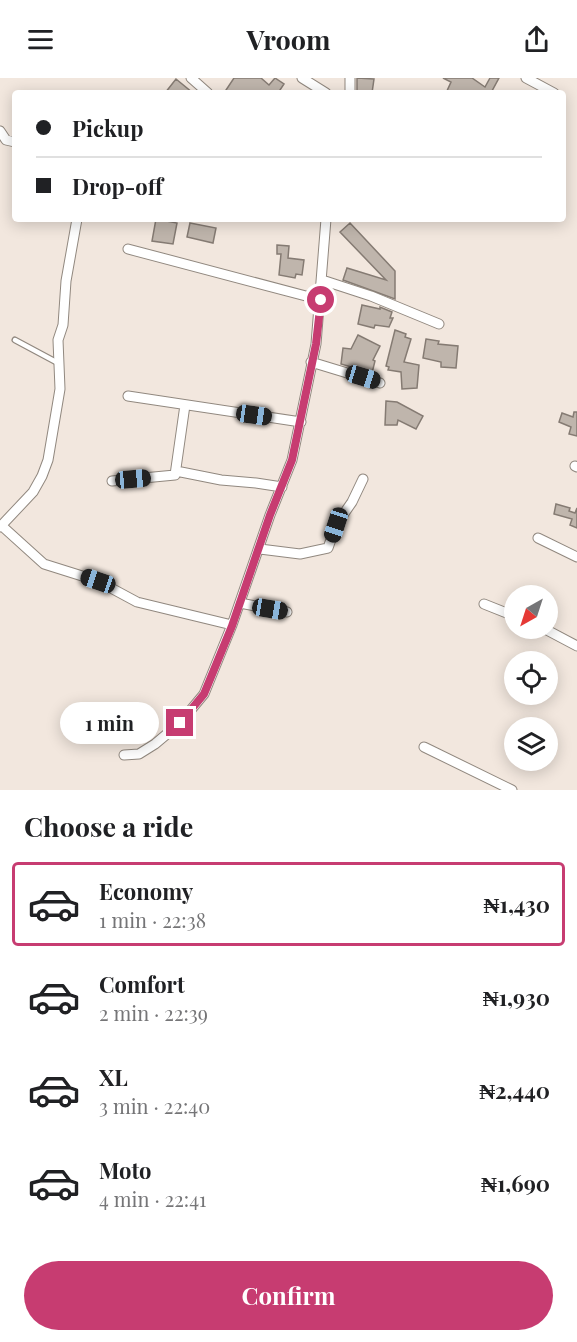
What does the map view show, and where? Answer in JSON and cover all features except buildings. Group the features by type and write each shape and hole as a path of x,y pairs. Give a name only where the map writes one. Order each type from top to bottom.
{"street":[{"path":"191,78 205,90"},
{"path":"302,78 321,90"},
{"path":"526,78 548,90"},
{"path":"0,131 6,140 12,141"},
{"path":"76,222 66,281 63,325 58,340 60,389 45,468 33,492 1,526 44,564 98,581 137,602 232,626"},
{"path":"124,755 139,754 180,723 204,694 232,626 292,460 301,422 316,344 326,222"},
{"path":"128,249 321,300"},
{"path":"322,280 371,296 439,324"},
{"path":"311,362 380,383"},
{"path":"128,396 301,422"},
{"path":"112,482 176,476 185,405"},
{"path":"176,471 221,480 282,487"},
{"path":"260,549 300,554 328,548 336,525 352,502 363,479"},
{"path":"538,538 577,557"},
{"path":"240,603 287,612"},
{"path":"484,604 504,612"},
{"path":"558,636 577,645"},
{"path":"424,747 512,790"}],"lane":[{"path":"15,340 60,364"}],"route":[{"path":"180,723 204,694 232,626 270,515 292,460 303,416 316,344 321,300"}]}
